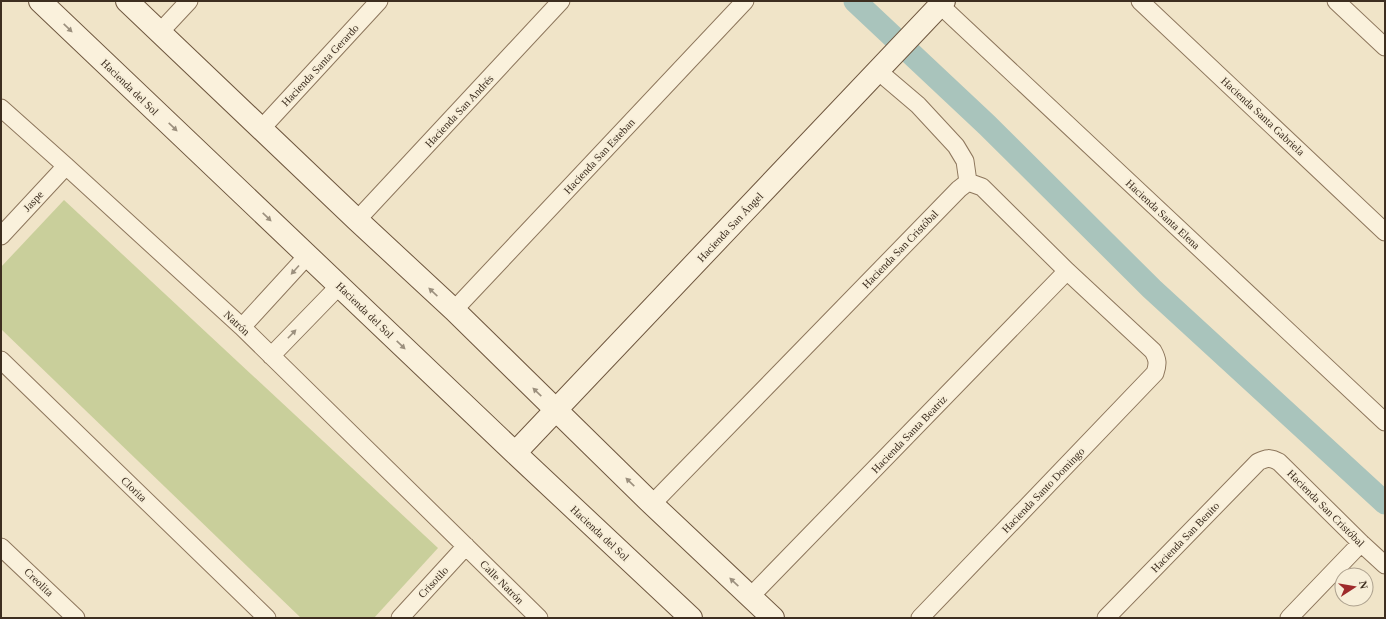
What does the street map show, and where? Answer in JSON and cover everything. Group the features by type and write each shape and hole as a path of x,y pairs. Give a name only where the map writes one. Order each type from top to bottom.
{"street":[{"name":"Hacienda del Sol","path":"40,1 307,256 691,618"},
{"path":"127,1 357,220 454,310 652,504 773,618"},
{"path":"160,32 189,1"},
{"name":"Hacienda Santa Gerardo","path":"261,129 379,1"},
{"name":"Hacienda San Andrés","path":"357,220 561,1"},
{"name":"Hacienda San Esteban","path":"454,310 745,1"},
{"name":"Hacienda Santa Gabriela","path":"1140,1 1385,232"},
{"path":"1336,1 1385,47"},
{"name":"Hacienda San Ángel","path":"515,453 938,7"},
{"name":"Hacienda Santa Elena","path":"938,7 1385,422"},
{"path":"883,65 956,146 965,161 968,182 982,187 1067,271"},
{"name":"Natrón","path":"1,108 242,327 466,546"},
{"name":"Jaspe","path":"1,236 66,166"},
{"name":"Hacienda San Cristóbal","path":"652,504 959,189 968,182"},
{"path":"242,327 307,256"},
{"name":"Hacienda Santo Domingo","path":"920,618 1155,373 1158,365 1157,358 1153,351 1067,271"},
{"name":"Hacienda Santa Beatriz","path":"750,597 1067,271"},
{"path":"271,356 339,286"},
{"name":"Clorita","path":"1,360 267,618"},
{"name":"Hacienda San Cristóbal","path":"1265,458 1272,458 1279,462 1360,543 1385,565"},
{"name":"Hacienda San Benito","path":"1106,618 1252,468 1265,458"},
{"path":"1289,618 1360,543"},
{"name":"Crisotilo","path":"400,618 466,546"},
{"name":"Calle Natrón","path":"466,546 539,618"},
{"name":"Creolita","path":"1,547 76,618"}],"green space":[{"path":"64,200 438,548 374,618 301,618 1,329 1,267"}],"waterway":[{"path":"855,1 987,125 1152,289 1385,503"}]}
